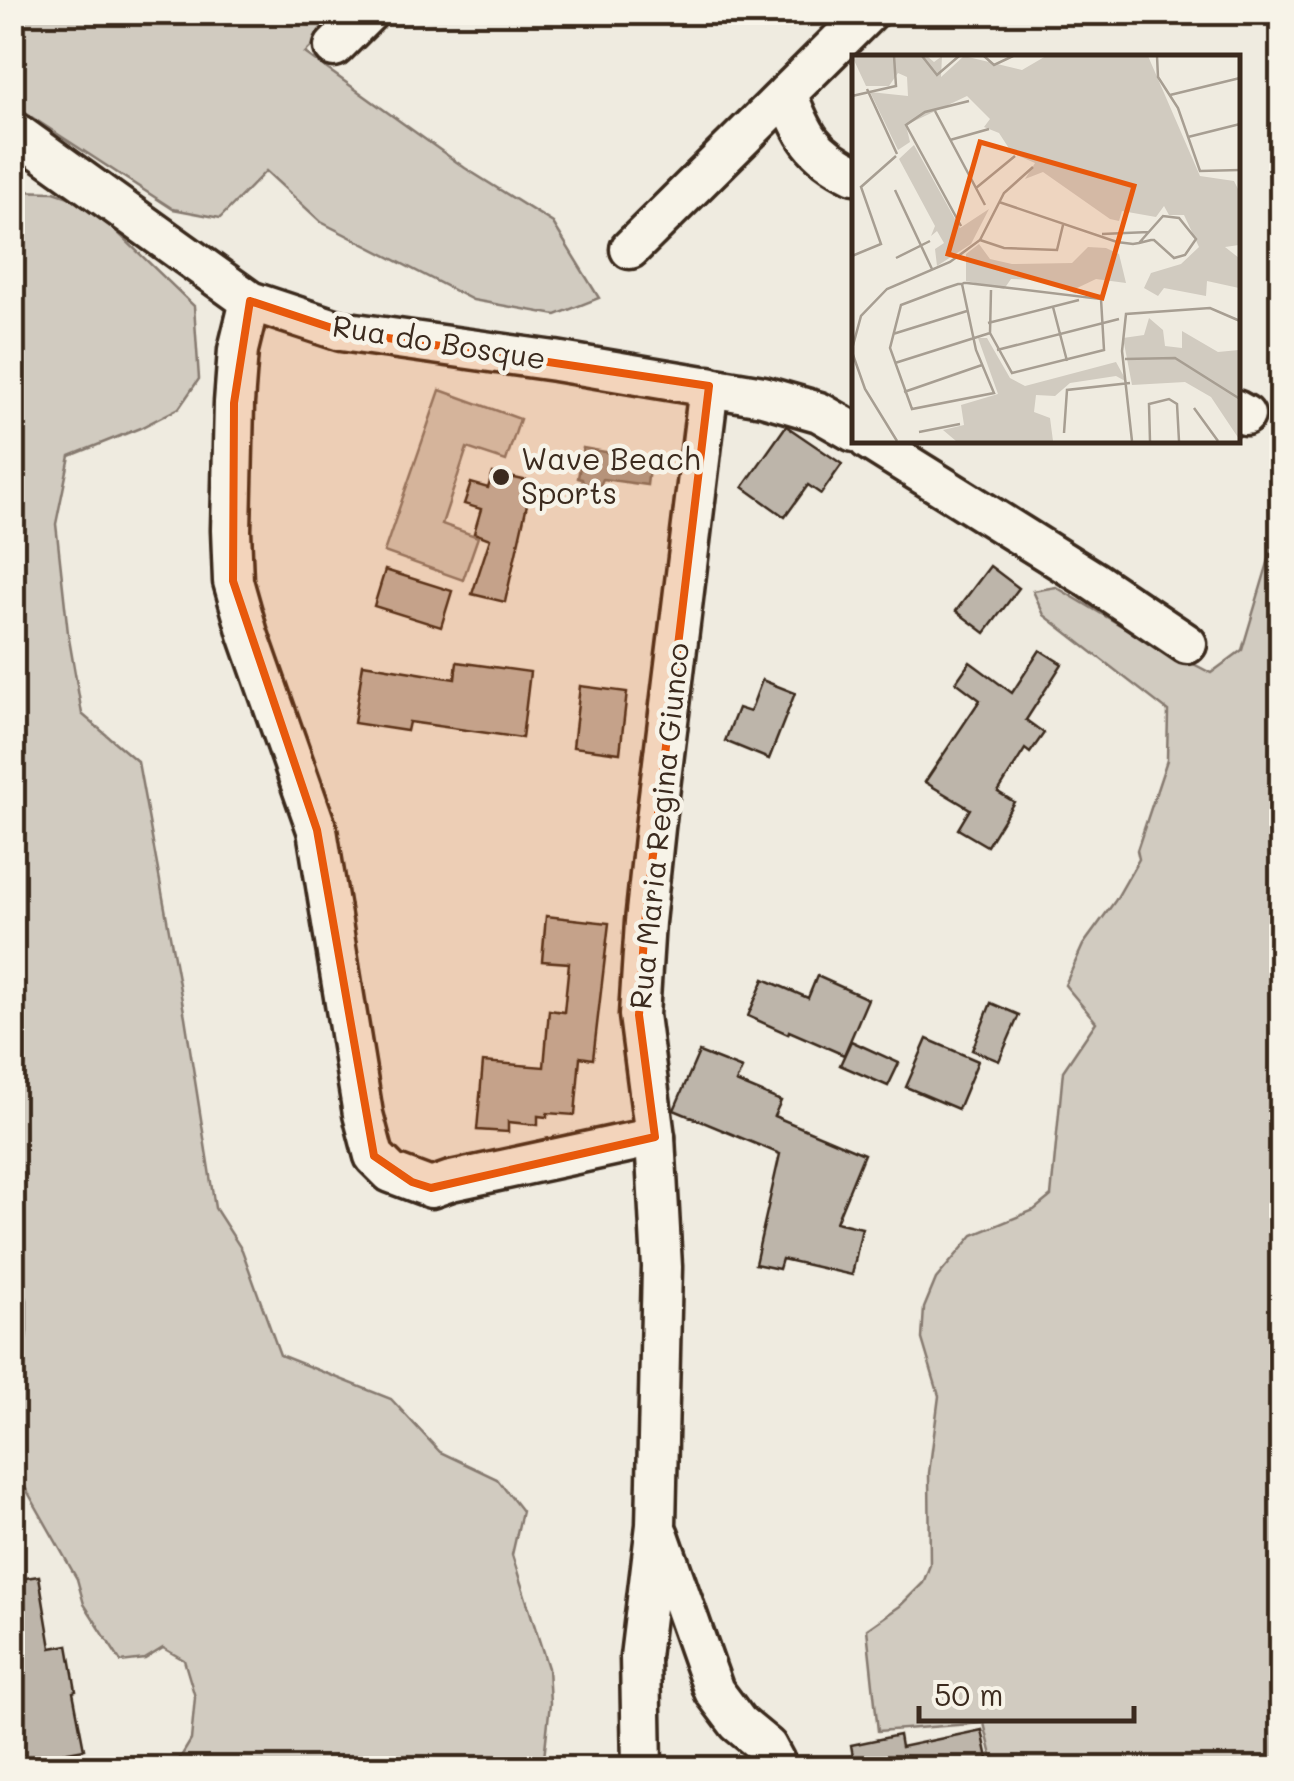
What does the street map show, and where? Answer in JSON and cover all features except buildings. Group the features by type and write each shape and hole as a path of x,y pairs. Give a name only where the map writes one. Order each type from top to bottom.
{"street":[{"path":"334,47 368,12"},
{"path":"630,249 869,12"},
{"path":"787,92 798,124 814,146 829,162 852,173"},
{"name":"Rua do Bosque","path":"12,130 250,301 341,331 763,396 819,412 852,431"},
{"path":"250,301 238,350 234,403 233,581 318,830 374,1156 391,1173 431,1188 655,1137"},
{"name":"Rua Maria Regina Giunco","path":"642,1768 640,1658 656,1525 662,1267 655,1137 639,1015 657,812 709,386"},
{"path":"871,442 1187,644"},
{"path":"656,1525 714,1691 738,1724 766,1747 776,1762 774,1768"}],"highlighted area":[{"path":"250,301 341,331 709,386 645,922 639,1015 655,1137 431,1188 412,1182 374,1156 317,830 233,581 234,403"}],"shaded area":[{"path":"12,13 344,13 305,53 465,168 553,223 599,298 556,315 473,300 321,222 266,171 220,218 173,209 13,105"},
{"path":"12,191 54,192 87,203 194,306 199,379 179,408 70,456 56,524 82,714 138,762 215,1208 242,1250 280,1355 391,1399 440,1452 497,1479 522,1511 512,1555 548,1668 550,1703 543,1768 174,1768 191,1740 195,1697 184,1660 163,1648 145,1659 121,1662 84,1604 77,1579 13,1466 12,1405 20,1386 27,1300 12,1248 21,1194 12,1104"},
{"path":"440,390 520,419 506,461 467,448 442,524 478,537 463,580 384,552"},
{"path":"583,448 650,460 647,485 603,479 597,492 586,493 582,479 578,478"},
{"path":"1281,519 1281,1768 995,1768 984,1723 878,1731 867,1629 900,1606 923,1583 930,1565 929,1473 939,1396 922,1339 924,1308 936,1279 973,1235 1034,1210 1051,1196 1063,1071 1096,1022 1065,985 1083,945 1139,859 1137,850 1167,760 1168,711 1044,615 1033,591 1056,587 1211,673 1242,650"}],"place":[{"name":"Wave Beach Sports","path":"501,477"}]}
